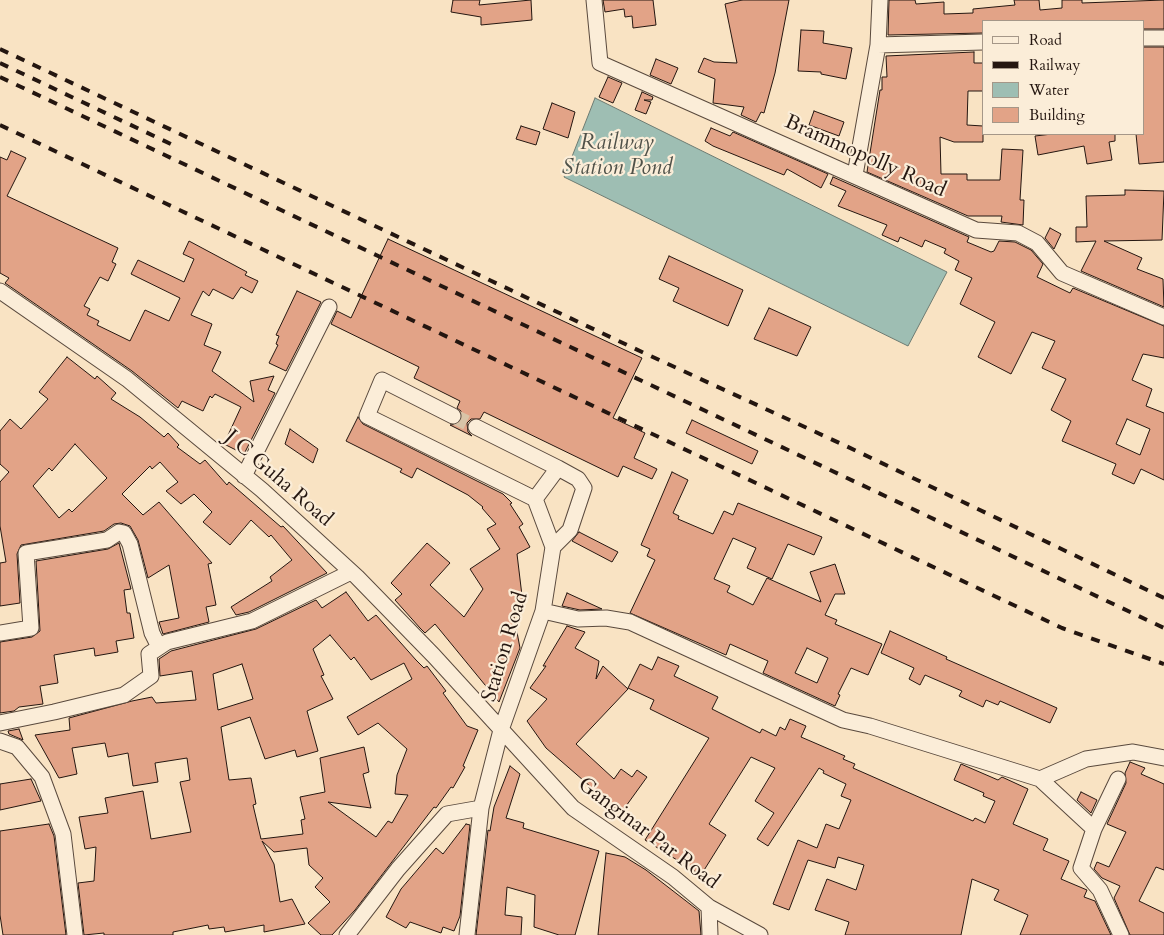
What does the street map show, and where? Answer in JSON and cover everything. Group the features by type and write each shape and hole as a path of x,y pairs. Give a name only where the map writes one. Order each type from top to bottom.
{"street":[{"name":"Brammopolly Road","path":"594,0 600,64 976,230 1018,233 1037,243 1062,273 1164,317"},
{"path":"855,175 878,45 880,0"},
{"path":"1144,38 1164,38"},
{"path":"878,45 982,42"},
{"name":"J C Guha Road","path":"0,291 127,379 244,476 351,572 434,656 502,730"},
{"path":"244,476 329,307"},
{"path":"453,416 382,380 367,416 535,499 558,468"},
{"path":"476,427 578,478 584,488 570,530 553,547"},
{"name":"Station Road","path":"467,935 481,808 502,730 543,611 553,547 535,499"},
{"path":"0,633 31,628 26,554 107,540 119,532 124,533 130,544 152,633 159,647"},
{"path":"0,722 54,712 124,695 151,676 149,654 167,642 252,621 351,572"},
{"path":"543,611 578,619 606,618 630,622 842,720 870,726 1040,779 1094,829"},
{"name":"Ganginar Par Road","path":"502,730 573,808 673,877 709,907 760,935"},
{"path":"0,741 17,747 42,777 62,834 72,932"},
{"path":"1040,779 1086,759 1133,752 1164,758"},
{"path":"1118,779 1094,829 1081,868 1100,890 1121,935"},
{"path":"347,935 398,868 447,814 481,808"},
{"path":"709,907 710,935"}],"water":[{"name":"Railway Station Pond","path":"595,98 947,272 908,346 564,177"}],"building":[{"path":"453,0 480,0 479,5 531,0 532,20 481,25 481,17 451,12"},
{"path":"603,0 653,0 656,25 633,28 632,16 625,17 624,9 605,12"},
{"path":"742,0 789,0 775,73 764,113 761,112 756,122 741,115 744,107 713,103 715,79 698,72 704,58 714,62 737,63 725,4"},
{"path":"889,0 915,0 916,4 944,2 944,14 973,13 973,9 1015,5 1014,0 1039,0 1040,10 1062,8 1062,0 1082,0 1082,3 1164,0 1164,29 1144,29 1144,20 982,20 982,33 888,35"},
{"path":"801,30 824,31 823,43 852,48 846,79 821,74 821,72 798,71"},
{"path":"1144,47 1164,47 1164,162 1139,164 1136,135 1144,135"},
{"path":"974,52 974,63 982,63 982,91 968,91 967,125 982,126 983,142 954,142 940,137 941,174 967,174 967,180 1000,180 1002,149 1023,150 1020,200 1024,200 1023,225 1001,222 1002,216 968,216 867,172 880,90 882,90 882,77 887,77 886,56"},
{"path":"656,59 678,68 671,84 650,75"},
{"path":"608,77 622,83 613,103 599,97"},
{"path":"642,92 653,97 652,100 644,100 651,102 646,114 635,110"},
{"path":"552,103 575,112 568,138 543,129"},
{"path":"814,111 844,122 839,136 809,125"},
{"path":"521,126 540,132 536,145 516,139"},
{"path":"711,128 730,136 733,132 828,174 821,188 787,169 784,175 705,141"},
{"path":"1115,135 1115,141 1109,142 1112,160 1087,164 1084,146 1038,155 1035,136"},
{"path":"11,151 26,158 7,196 118,248 112,262 116,264 108,281 100,277 84,306 90,309 87,315 99,321 97,325 130,341 145,310 169,321 180,298 131,274 138,260 184,282 194,259 183,254 189,241 247,272 245,275 258,281 252,293 241,287 233,299 213,289 209,296 203,291 191,315 212,324 204,345 221,352 212,371 254,402 250,381 274,376 268,390 275,393 244,454 224,444 241,407 215,394 212,398 210,396 203,411 182,401 178,408 132,371 5,283 9,278 0,273 0,157 7,160"},
{"path":"833,177 969,237 967,242 991,252 994,251 999,241 1015,242 1031,250 1043,264 1037,277 1070,293 1073,288 1164,326 1164,358 1143,354 1132,380 1152,389 1146,406 1164,413 1164,480 1141,469 1134,484 1112,474 1116,464 1062,441 1071,421 1051,410 1066,379 1042,368 1055,341 1032,332 1011,374 978,357 995,322 960,304 972,278 955,270 959,261 944,253 946,249 925,240 922,247 900,237 898,242 882,235 887,225 838,206 846,191 830,184","holes":["1127,419 1150,429 1140,455 1116,444"]},
{"path":"1125,190 1164,191 1162,240 1104,241 1142,258 1137,269 1163,279 1164,307 1081,271 1096,241 1076,242 1076,227 1087,227 1086,196 1125,195"},
{"path":"1050,228 1061,234 1054,249 1045,238"},
{"path":"388,239 642,358 613,418 645,433 634,458 657,469 652,479 623,466 618,477 484,412 480,419 471,419 467,423 468,432 472,436 450,425 458,424 462,420 461,411 457,408 460,401 414,378 419,367 331,324 337,311 351,318"},
{"path":"669,256 743,290 728,326 673,301 679,288 659,279"},
{"path":"297,291 321,302 286,371 269,363 278,345 276,344 279,336 276,335"},
{"path":"769,308 811,327 797,356 754,339"},
{"path":"67,357 95,379 97,376 116,393 111,399 140,417 164,437 168,433 179,445 177,447 200,464 205,460 227,485 229,482 281,527 283,526 327,573 249,612 236,615 231,607 272,581 270,577 292,560 271,535 269,537 251,520 230,545 203,522 212,512 194,494 181,504 166,491 178,482 160,462 152,469 150,466 122,494 143,515 159,502 212,563 208,564 216,605 206,607 209,622 163,634 159,622 179,618 169,565 148,578 138,540 130,526 121,523 114,524 104,531 21,545 17,554 20,603 0,606 0,563 6,562 0,526 0,482 9,472 0,464 0,431 10,419 21,429 48,399 39,392","holes":["75,444 107,478 72,512 69,509 59,518 33,486 49,468 52,471"]},
{"path":"358,417 363,424 503,494 512,503 510,504 523,524 519,527 530,547 517,554 523,604 512,606 520,648 499,702 435,624 425,633 420,628 395,600 402,594 391,583 427,543 450,563 430,585 464,617 483,589 470,569 500,549 487,529 496,524 483,507 468,495 417,468 412,478 400,472 402,469 346,441"},
{"path":"692,420 758,451 752,464 686,433"},
{"path":"290,429 318,449 313,463 285,444"},
{"path":"672,472 688,480 673,513 679,516 678,519 713,534 724,511 733,515 738,503 822,537 814,555 788,544 772,579 747,568 756,548 733,538 714,579 730,586 727,592 753,605 767,578 821,602 810,572 835,564 845,594 835,594 825,615 837,620 835,624 882,644 868,675 851,668 838,694 840,695 835,706 763,673 768,661 730,644 726,655 630,613 655,560 647,556 650,549 641,545","holes":["807,648 828,658 817,683 795,673"]},
{"path":"579,532 618,552 612,562 572,541"},
{"path":"119,543 131,589 124,590 127,613 130,613 134,638 116,641 118,652 95,656 94,648 54,655 58,683 40,686 43,704 19,707 14,711 0,713 0,642 32,637 40,631 36,561 108,549"},
{"path":"346,592 368,621 376,615 424,668 427,666 446,691 443,693 467,726 478,730 463,766 465,767 453,788 451,787 436,808 434,807 355,910 332,935 321,935 308,923 330,902 315,887 323,878 309,865 307,848 274,852 262,841 274,864 280,902 292,899 305,924 264,932 264,925 225,932 224,927 209,929 208,925 173,932 173,935 104,935 104,933 84,935 78,883 94,881 96,847 85,849 79,817 108,813 105,798 143,791 151,839 191,832 180,782 190,780 187,758 155,763 158,782 133,786 128,753 108,757 105,743 72,748 77,774 59,778 35,735 70,730 69,718 132,701 152,697 156,703 196,700 192,671 160,676 159,659 171,651 256,629 316,600 322,608","holes":["330,635 351,660 354,657 371,680 404,663 412,679 347,717 358,735 378,723 407,749 397,775 395,794 408,795 392,823 388,821 376,837 328,802 371,808 363,774 369,772 364,747 320,758 325,792 300,797 305,819 301,820 303,834 261,839 253,805 256,804 251,778 229,780 221,727 250,717 265,759 295,750 297,757 318,751 307,711 333,699 321,676 324,675 313,649","242,664 253,699 218,710 213,674"]},
{"path":"567,593 602,609 580,610 562,606"},
{"path":"567,626 585,632 575,648 599,661 596,679 603,666 628,689 576,744 614,779 621,769 632,777 637,770 647,777 621,813 546,748 527,721 547,699 530,688 546,666 543,666"},
{"path":"890,631 947,657 946,659 1057,708 1050,723 1000,701 998,705 986,700 983,707 959,696 962,691 925,675 920,685 909,679 914,668 881,653"},
{"path":"658,657 679,666 674,676 718,697 712,709 760,733 762,729 776,736 780,727 785,730 790,719 806,726 801,737 845,756 843,759 855,764 853,768 973,821 975,818 985,823 995,801 983,796 984,793 954,780 961,764 998,780 1002,777 1028,789 1013,824 1048,839 1043,850 1069,861 1061,879 1087,890 1084,897 1095,901 1111,935 1020,935 1028,915 994,900 999,890 972,879 961,935 845,935 849,922 815,910 827,879 856,890 864,865 838,857 835,868 808,860 789,910 773,904 798,840 817,848 826,824 839,829 851,800 841,796 846,784 823,773 824,771 819,768 768,846 757,839 774,813 755,801 775,768 751,757 709,824 726,835 701,875 645,840 709,738 650,709 654,700 628,688 640,664 652,670"},
{"path":"19,729 23,740 9,734 8,731"},
{"path":"1130,762 1145,768 1141,774 1164,784 1164,870 1156,867 1139,901 1164,913 1164,935 1130,935 1114,898 1120,886 1102,878 1094,869 1097,862 1109,867 1126,832 1107,824 1126,783 1125,773"},
{"path":"510,766 520,774 506,818 524,823 523,828 599,851 575,935 559,935 534,927 535,895 507,887 505,915 522,917 521,935 476,935 488,830 490,831 494,807"},
{"path":"31,779 41,801 0,810 0,784"},
{"path":"1081,792 1097,800 1091,813 1077,800"},
{"path":"49,824 54,836 66,935 3,935 0,915 0,831"},
{"path":"466,824 470,825 460,916 454,931 443,927 441,933 410,922 406,928 386,917 401,889 436,848 443,854"},
{"path":"606,853 625,857 646,870 699,911 701,935 598,935"}],"tunnel":[{"path":"453,416 476,427"}],"railway":[{"path":"0,49 642,352 846,446 1164,598"},
{"path":"0,63 173,145"},
{"path":"0,77 1164,628"},
{"path":"0,125 1062,628 1164,664"}]}
